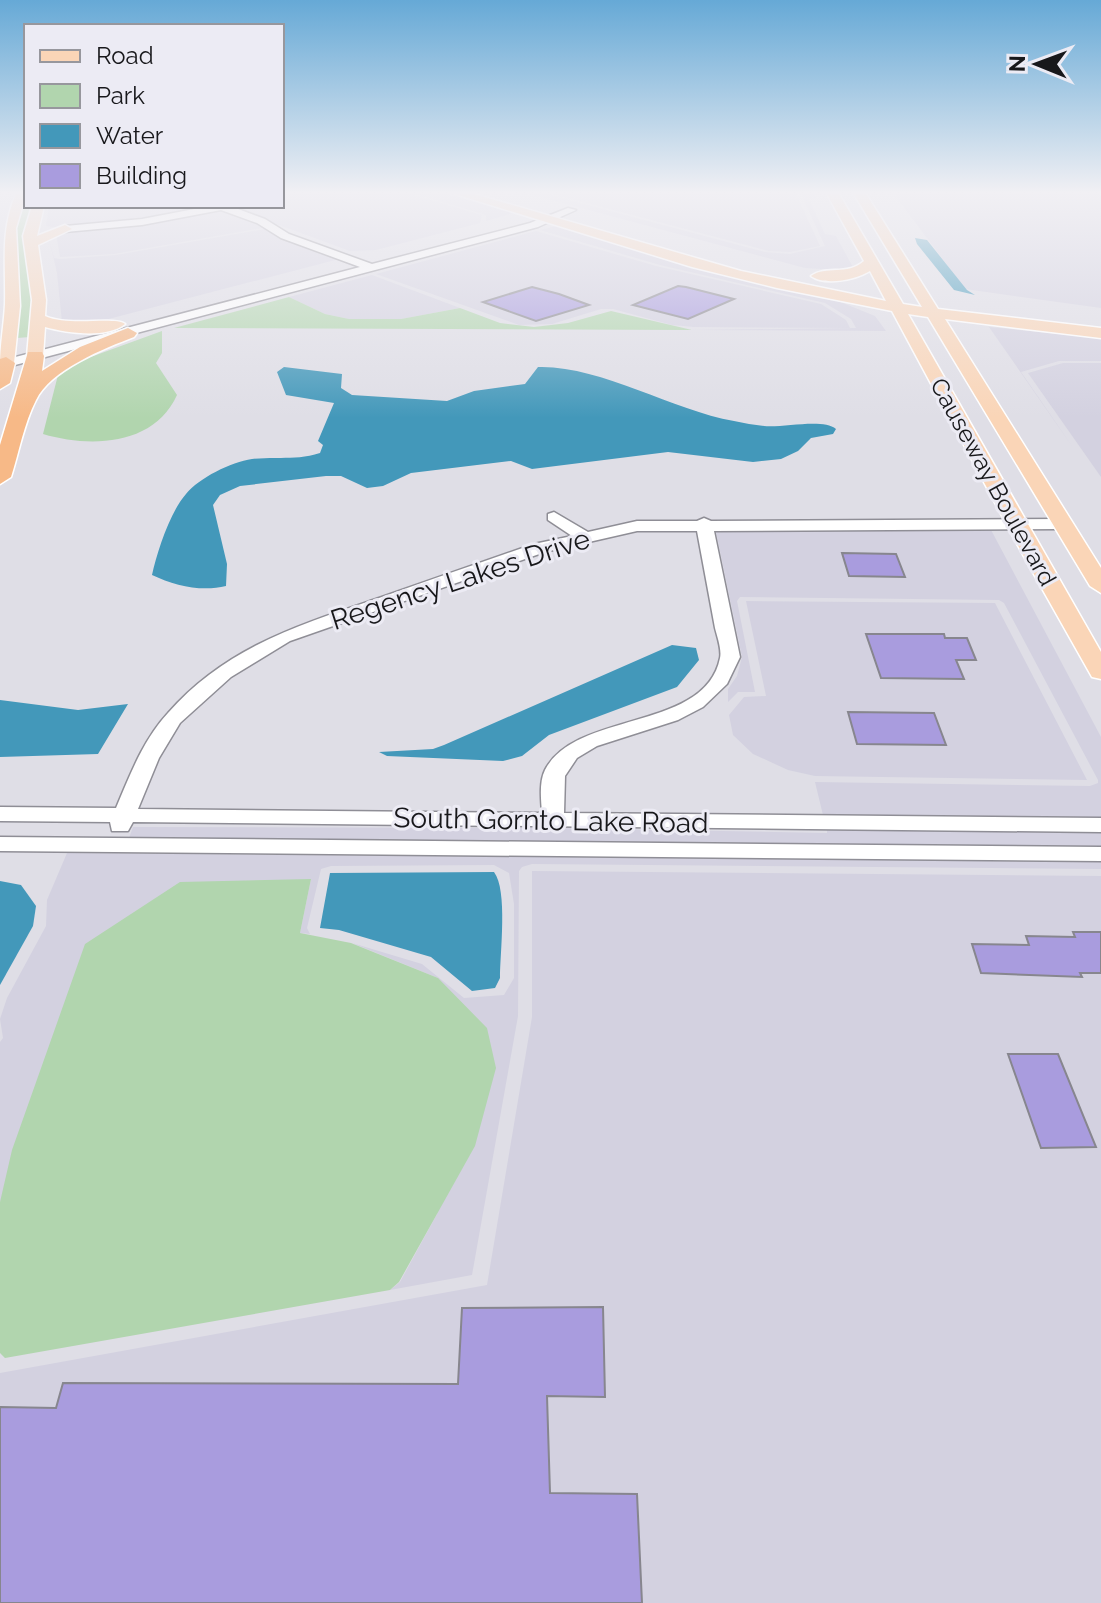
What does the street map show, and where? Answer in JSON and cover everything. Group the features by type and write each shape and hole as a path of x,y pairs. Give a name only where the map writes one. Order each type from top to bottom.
{"highway":[{"path":"27,396 49,372 123,328"},
{"path":"0,477 27,396 36,351"},
{"path":"0,383 4,359"}],"main road":[{"path":"4,359 12,288 9,269"},
{"path":"33,269 39,319 36,351"},
{"path":"717,269 830,296 934,313 1101,333"},
{"path":"818,276 852,275 864,269"},
{"name":"Causeway Boulevard","path":"873,269 874,287 898,307 1014,525 1101,672"},
{"path":"907,269 932,294"},
{"path":"798,272 968,302 1101,319"},
{"name":"Causeway Boulevard","path":"932,294 934,313 1101,586"},
{"path":"830,296 881,315 916,343"},
{"path":"39,319 54,326 123,328"},
{"path":"952,342 957,334 972,327 1015,324"}],"street":[{"path":"4,359 333,269"},
{"path":"123,328 370,269"},
{"path":"554,517 583,536"},
{"path":"553,820 553,777 564,758 587,745 692,706 713,692 725,675 730,657 704,523"},
{"name":"Regency Lakes Drive","path":"112,845 149,756 169,724 204,687 244,658 298,632 540,548 637,526 704,523 1061,524"},
{"name":"South Gornto Lake Road","path":"0,814 1101,825"},
{"name":"South Gornto Lake Road","path":"0,844 1101,854"}],"shaded area":[{"path":"56,269 301,269 97,322 62,322"},
{"path":"395,269 668,269 821,304 846,320 850,328 694,327 672,325 613,309 601,309 552,324 519,325 376,274"},
{"path":"677,269 709,269 838,301 875,316 886,331 692,330 856,328 851,319 825,303"},
{"path":"950,269 1101,269 1101,308 965,289"},
{"path":"372,275 460,308 401,319 349,319 325,314 289,297"},
{"path":"989,327 1101,338 1101,361 1059,361 1021,372 1074,449"},
{"path":"1063,363 1101,363 1101,477 1028,373"},
{"path":"715,527 990,528 1101,737 1101,817 823,815 815,782 1090,786 1098,780 1004,603 999,600 740,597 737,601 755,692 738,692 728,702 728,689 737,676 742,657"},
{"path":"746,601 995,603 1087,780 815,776 788,770 753,754 733,735 729,715 744,697 766,696"},
{"path":"133,827 557,828 827,833 827,830 1101,832 1101,846 129,838"},
{"path":"67,853 1101,862 1101,869 532,864 522,867 519,871 518,1016 472,1275 390,1290 400,1282 437,1214 438,978 352,943 422,964 464,998 504,995 514,978 514,904 509,873 494,865 331,866 321,869 307,928 310,934 300,933 311,879 0,1202 0,1042 3,1038 0,1019 7,998 46,926 47,900"},
{"path":"532,871 1101,876 1101,1603 0,1603 0,1373 487,1285 532,1017"}],"green space":[{"path":"14,269 29,269 30,337 17,338"},
{"path":"289,297 325,314 349,319 401,319 460,308 500,323 534,327 568,323 611,311 692,330 174,328"},
{"path":"162,331 162,353 156,363 177,395 167,412 153,425 119,439 100,441 43,434 59,371"},
{"path":"311,879 300,933 351,943 438,978 487,1028 496,1068 475,1146 399,1282 390,1290 5,1358 0,1353 0,1202 12,1150 85,944 180,882"}],"water":[{"path":"937,269 950,269 975,295 954,290"},
{"path":"284,367 342,374 341,388 352,395 447,401 474,391 525,384 538,367 561,368 610,380 686,408 734,421 764,426 822,424 836,429 833,434 811,438 798,451 781,459 753,462 668,452 532,469 511,461 411,473 383,486 367,488 341,476 240,486 220,495 213,505 227,564 226,586 189,587 152,575 175,511 199,482 235,463 320,453 323,445 318,441 334,403 286,395 277,372"},
{"path":"672,645 696,648 699,660 677,687 549,735 522,756 503,761 387,756 379,752 433,749 444,745"},
{"path":"0,700 78,710 128,704 98,754 0,757"},
{"path":"494,872 501,893 502,922 500,978 495,988 472,991 431,957 339,930 320,928 330,873"},
{"path":"0,881 21,885 36,906 33,926 0,985"}],"building":[{"path":"678,286 734,299 688,319 633,305"},
{"path":"532,287 589,305 536,321 483,302"},
{"path":"842,553 896,554 905,577 849,576"},
{"path":"866,634 944,634 945,638 967,638 976,660 956,660 964,679 881,678"},
{"path":"848,712 934,713 946,745 857,744"},
{"path":"1073,932 1101,932 1101,973 1080,973 1082,977 981,973 972,944 1029,945 1026,936 1075,937"},
{"path":"1008,1054 1058,1054 1096,1147 1041,1148"},
{"path":"603,1307 605,1397 547,1396 550,1493 637,1494 642,1603 0,1603 0,1407 56,1408 63,1383 458,1384 462,1308"}]}
